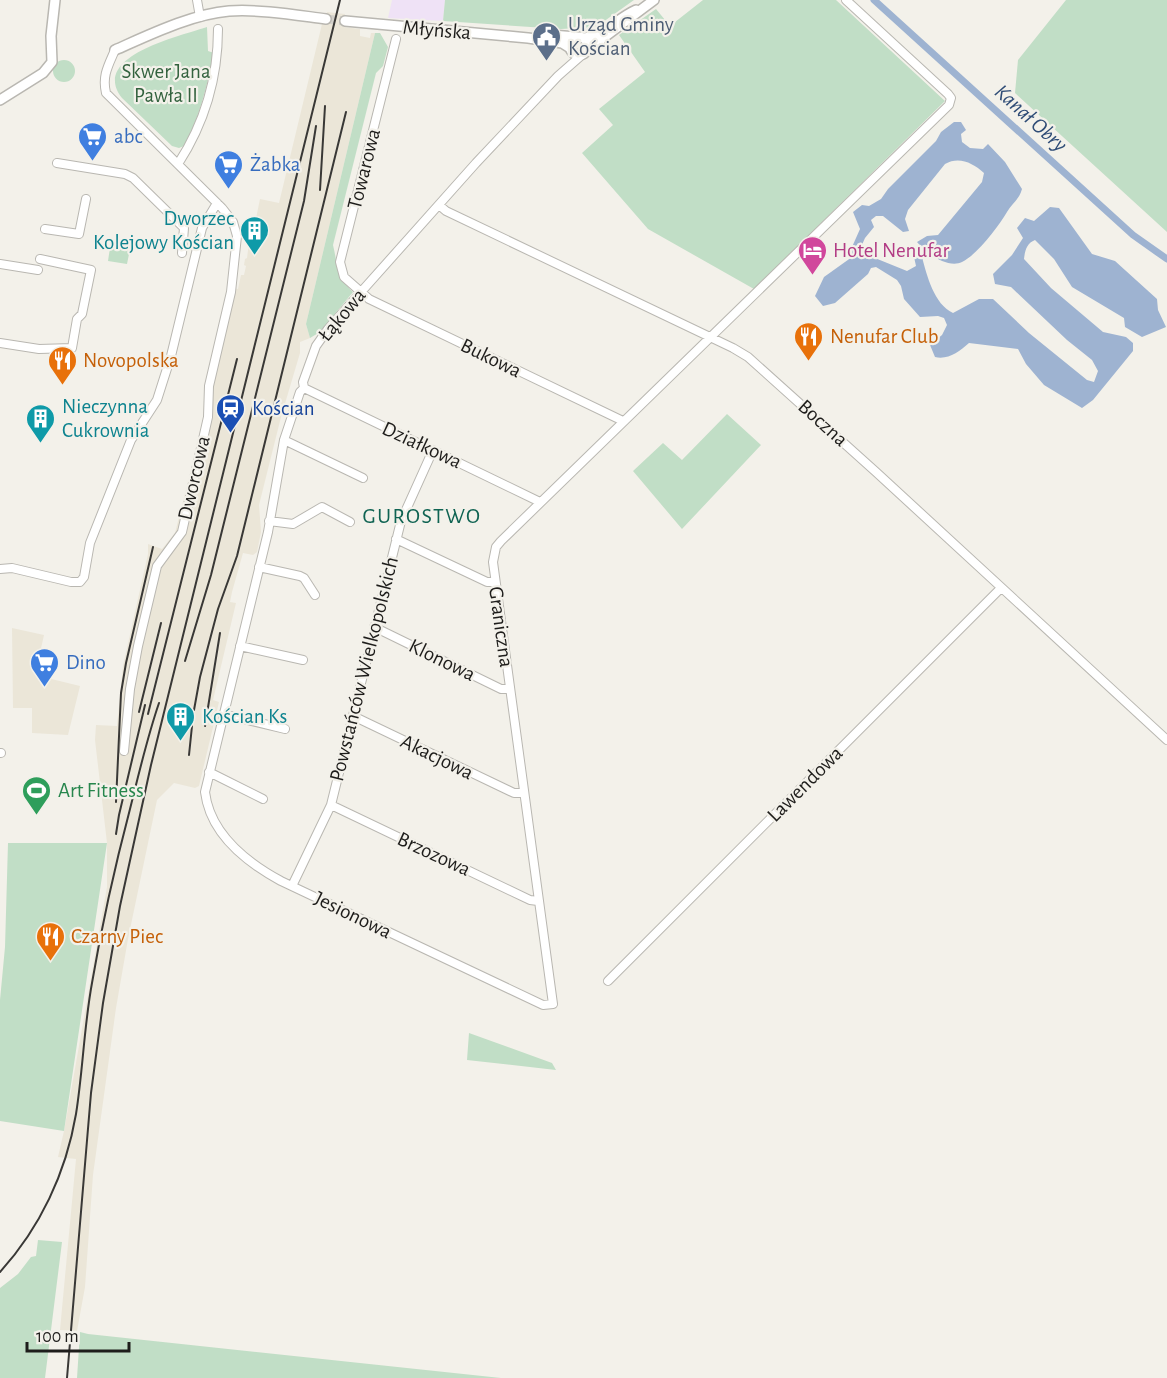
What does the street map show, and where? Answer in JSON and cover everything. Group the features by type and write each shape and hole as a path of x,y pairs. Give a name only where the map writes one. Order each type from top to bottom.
{"street":[{"path":"0,100 43,73 51,64 55,0"},
{"path":"197,0 200,17"},
{"name":"Graniczna","path":"553,1004 495,582 493,562 496,547 949,105 951,98 948,94 846,0"},
{"name":"Łąkowa","path":"580,38 601,32 626,15 650,3"},
{"name":"Łąkowa","path":"209,772 260,567 284,440 300,392 304,388 303,382 313,353 320,339 486,152 569,66 650,3"},
{"path":"115,50 200,17 231,11 326,19"},
{"name":"Młyńska","path":"345,21 528,38 562,43 571,49"},
{"path":"178,164 194,137 206,105 216,60 218,29"},
{"name":"Młyńska","path":"528,38 552,35 580,38"},
{"path":"569,66 571,42 580,38 588,44 585,52 576,54 571,49"},
{"name":"Towarowa","path":"361,292 344,277 340,262 396,39"},
{"name":"Dworcowa","path":"115,50 104,76 106,93 217,203 230,218 237,236 231,292 209,386 208,417 182,532 157,566 130,689 124,751"},
{"path":"57,163 125,174 133,178 184,228 182,253"},
{"path":"45,229 79,234 86,198"},
{"path":"0,569 24,570 71,582 80,582 84,577 90,543 131,440 157,400 171,356 202,228 217,203"},
{"name":"Boczna","path":"439,205 446,211 748,357 1167,740"},
{"path":"0,343 39,349 72,348 77,319 81,314 91,270 40,259"},
{"path":"0,264 38,270"},
{"name":"Bukowa","path":"361,292 369,299 623,421"},
{"name":"Działkowa","path":"304,388 540,502"},
{"path":"284,440 363,478"},
{"name":"Powstańców Wielkopolskich","path":"292,886 331,805 396,539 408,502 433,450"},
{"path":"269,521 293,524 322,507 350,522"},
{"path":"396,539 487,582 495,582"},
{"path":"260,567 304,578 315,595"},
{"name":"Lawendowa","path":"608,981 1002,588"},
{"name":"Klonowa","path":"374,627 501,689 510,689"},
{"path":"240,646 303,660"},
{"path":"223,714 285,729"},
{"name":"Akacjowa","path":"352,716 514,793 523,793"},
{"path":"209,772 263,799"},
{"name":"Jesionowa","path":"209,772 205,795 211,813 222,832 248,861 292,886 543,1005 553,1004"},
{"name":"Brzozowa","path":"331,805 530,900 538,901"}],"shaded area":[{"path":"392,0 445,0 443,21 388,18"},
{"path":"327,12 345,14 344,27 360,29 360,36 370,38 371,33 375,33 306,324 310,338 300,342 300,353 259,505 261,532 257,552 253,555 243,553 232,592 230,602 236,603 213,700 219,702 199,786 195,788 174,783 157,800 116,1008 93,1175 85,1287 77,1331 60,1330 76,1159 58,1157 107,887 107,843 95,740 96,725 117,726 123,666 148,554 148,544 162,549 175,533 205,415 206,388 228,287 238,289 241,275 244,275 245,259 249,243 251,243 260,199 279,203 322,24 325,24"},
{"path":"12,628 44,635 35,675 80,686 68,735 32,733 32,708 13,708"}],"green space":[{"path":"445,0 634,0 596,27 561,29 443,21"},
{"path":"703,0 836,0 945,101 754,289 648,229 582,153 613,125 599,109 645,72 619,35 656,9 670,26"},
{"path":"1066,0 1167,0 1167,232 1015,93 1018,60"},
{"name":"Skwer Jana Pawła II","path":"207,27 208,51 214,53 209,77 194,124 184,146 179,148 172,146 122,98 115,83 118,70 128,59 142,50"},
{"path":"375,33 380,33 388,47 383,66 376,73 333,245 341,276 353,292 320,332 310,338 306,324"},
{"path":"60,60 68,60 75,67 75,75 68,82 60,82 53,75 53,67"},
{"path":"111,241 131,244 127,264 108,261"},
{"path":"727,414 761,445 682,529 633,471 663,443 682,460"},
{"path":"8,843 107,843 64,1131 0,1121 0,1000 5,947"},
{"path":"469,1033 552,1063 556,1070 467,1060"},
{"path":"38,1240 62,1242 45,1378 0,1378 0,1288 18,1274 31,1257 36,1256"},
{"path":"80,1332 88,1334 501,1378 77,1378"}],"water":[{"path":"954,122 961,122 966,130 961,134 962,142 970,148 983,149 988,144 1005,162 1022,189 993,232 975,253 956,264 938,259 917,242 927,236 938,235 982,182 984,173 980,169 966,162 955,161 945,164 908,210 905,219 909,231 903,232 883,216 876,216 871,220 874,227 861,247 865,254 907,271 916,266 914,257 922,257 932,289 946,309 953,313 979,299 993,299 1029,333 1087,380 1094,382 1098,371 1092,360 1067,340 1011,287 995,284 993,274 1012,255 1023,238 1017,228 1025,218 1034,221 1050,207 1059,208 1092,254 1115,261 1157,299 1158,310 1166,327 1142,337 1125,327 1124,318 1072,287 1054,259 1035,240 1030,243 1024,259 1051,288 1103,332 1126,337 1133,343 1133,351 1093,400 1082,408 1044,385 1026,364 1018,349 969,343 953,354 940,358 935,357 930,345 942,335 947,325 944,318 920,317 904,299 897,280 876,267 871,268 868,274 835,303 823,306 815,296 824,277 852,257 852,247 860,229 853,212 862,205 869,206 881,199 888,189 936,141 941,132"}],"waterway":[{"name":"Kanał Obry","path":"874,0 1133,235 1167,259"}],"tunnel":[{"path":"326,19 345,21"}],"railway":[{"path":"67,1378 91,1093 103,1003 120,906 151,765 340,0"},
{"path":"320,190 325,106"},
{"path":"194,710 218,609 237,556 346,112"},
{"path":"185,661 211,575 304,201 316,126"},
{"path":"148,714 237,359"},
{"path":"116,802 121,693 153,547"},
{"path":"139,712 161,623"},
{"path":"205,726 220,633"},
{"path":"0,1272 39,1218 58,1178 72,1136 89,999 104,917 140,769 159,703"},
{"path":"116,834 145,705"},
{"path":"189,755 192,726"}],"place":[{"name":"Urząd Gminy Kościan","path":"547,62"},
{"name":"abc","path":"93,162"},
{"name":"Żabka","path":"229,190"},
{"name":"Dworzec Kolejowy Kościan","path":"255,256"},
{"name":"Hotel Nenufar","path":"812,276"},
{"name":"Nenufar Club","path":"809,362"},
{"name":"Novopolska","path":"62,386"},
{"name":"Kościan","path":"231,434"},
{"name":"Nieczynna Cukrownia","path":"41,444"},
{"name":"Dino","path":"45,688"},
{"name":"Kościan Ks","path":"181,742"},
{"name":"Art Fitness","path":"37,816"},
{"name":"Czarny Piec","path":"50,962"}],"district":[{"name":"GUROSTWO","path":"422,516"}]}
